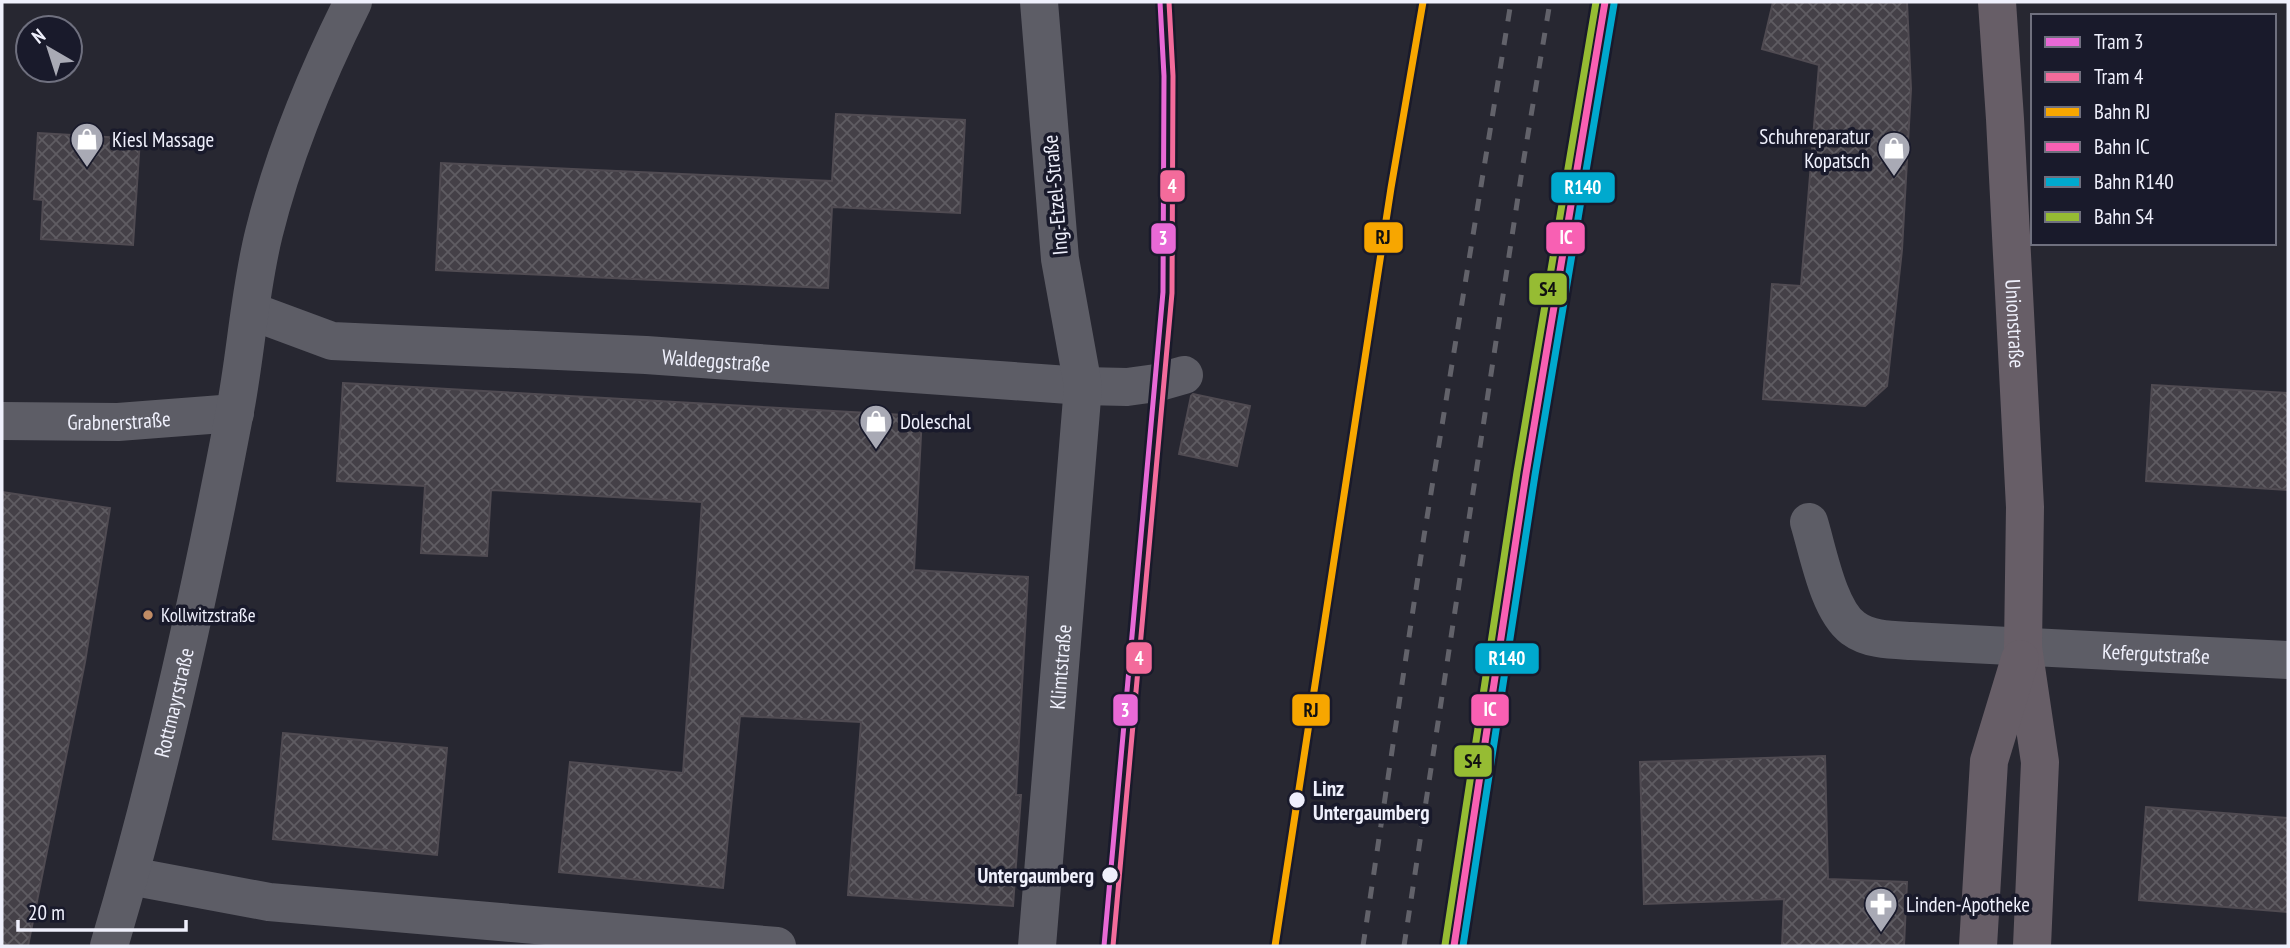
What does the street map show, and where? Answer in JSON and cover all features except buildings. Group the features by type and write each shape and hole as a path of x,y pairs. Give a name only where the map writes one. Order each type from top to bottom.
{"main road":[{"name":"Unionstraße","path":"1997,2 2025,527 2024,647 2040,762 2032,946"},
{"name":"Unionstraße","path":"1978,946 1989,761 2024,647"}],"street":[{"path":"235,414 263,235 288,150 325,58 353,2"},
{"name":"Ing.-Etzel-Straße","path":"1040,2 1060,259 1083,386"},
{"name":"Waldeggstraße","path":"251,311 332,341 646,355 1083,386 1127,387 1184,375"},
{"name":"Klimtstraße","path":"1037,946 1083,386"},
{"name":"Grabnerstraße","path":"2,421 118,422 235,414"},
{"name":"Rottmayrstraße","path":"109,946 130,876 183,665 235,414"},
{"path":"1810,522 1828,587 1852,628 1884,639 2024,647"},
{"name":"Kefergutstraße","path":"2024,647 2288,660"},
{"path":"130,876 269,902 777,946"}],"railway":[{"path":"1363,946 1424,536 1511,2"},
{"path":"1404,946 1550,2"}],"tram line":[{"name":"3","path":"1104,946 1163,292 1164,76 1160,2"},
{"name":"4","path":"1113,946 1172,293 1173,76 1169,2"}],"rail line":[{"name":"RJ","path":"1275,946 1391,188 1423,2"},
{"name":"S4","path":"1445,945 1517,472 1596,2"},
{"name":"IC","path":"1454,946 1526,474 1605,2"},
{"name":"R140","path":"1463,946 1535,475 1614,4"}],"place":[{"name":"Kiesl Massage","path":"87,169"},
{"name":"Schuhreparatur Kopatsch","path":"1894,178"},
{"name":"Doleschal","path":"876,451"},
{"name":"Kollwitzstraße","path":"148,615"},
{"name":"Linz Untergaumberg","path":"1297,800"},
{"name":"Untergaumberg","path":"1110,875"},
{"name":"Linden-Apotheke","path":"1881,934"}]}
